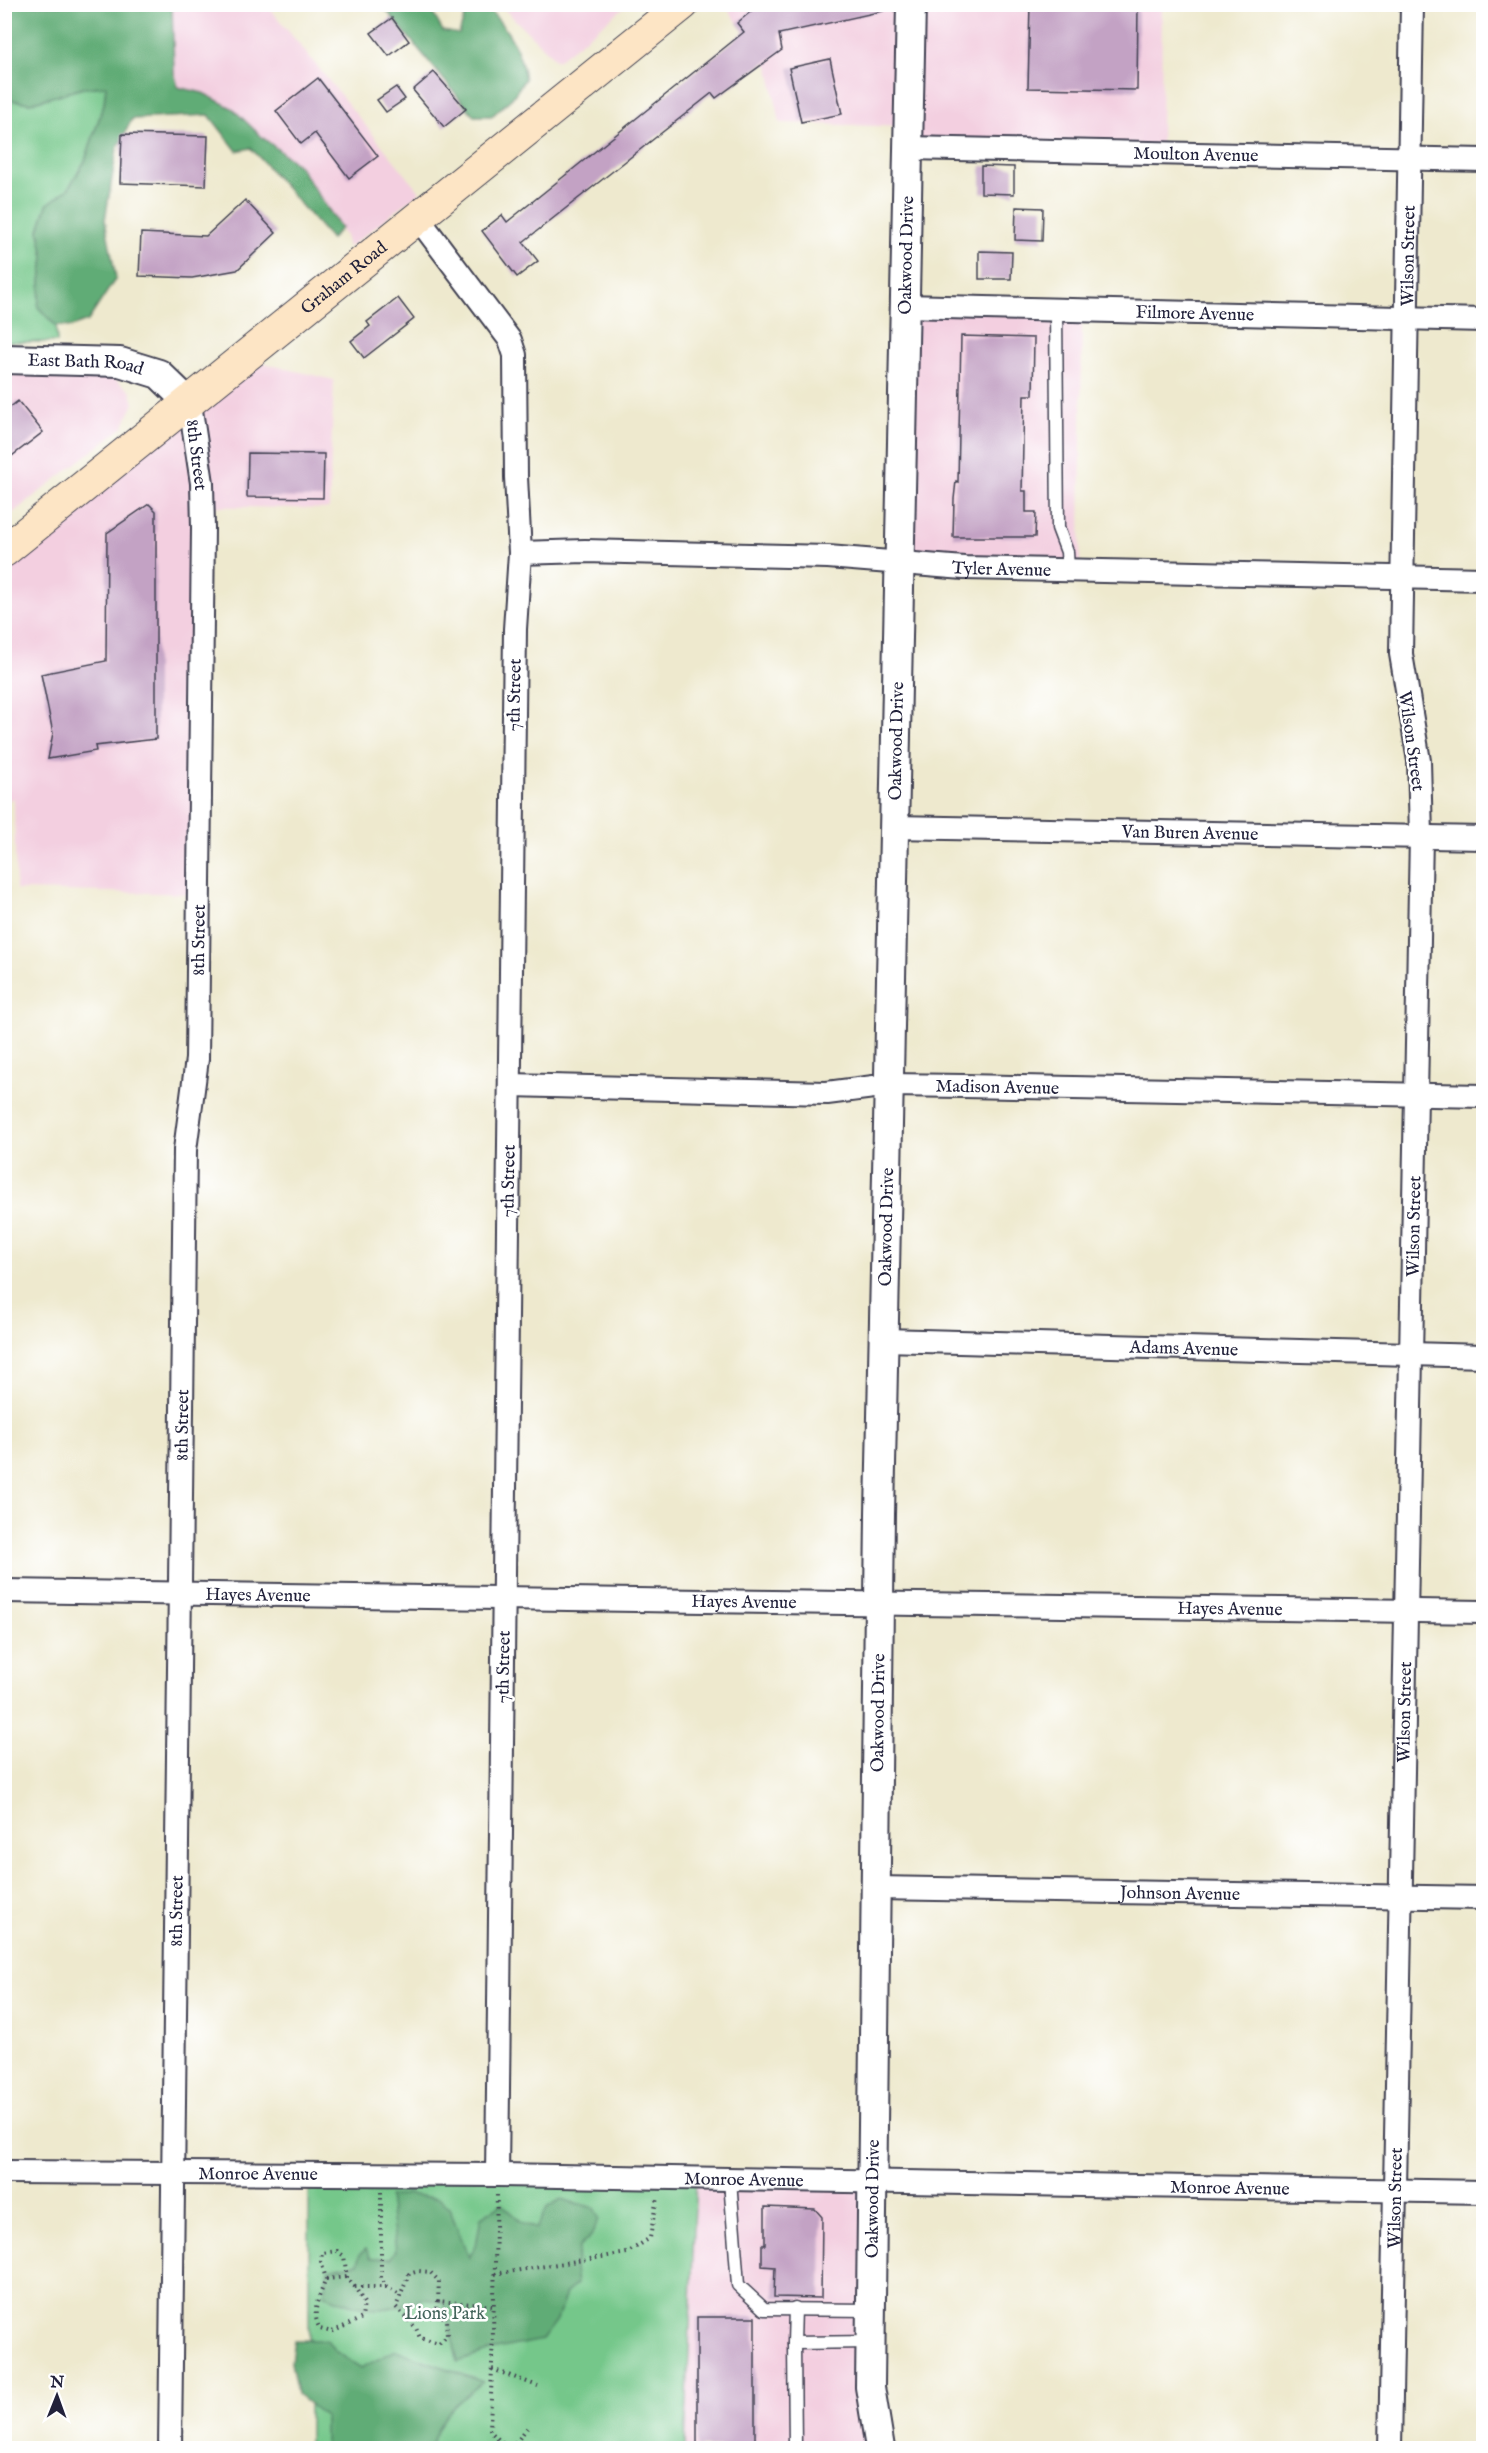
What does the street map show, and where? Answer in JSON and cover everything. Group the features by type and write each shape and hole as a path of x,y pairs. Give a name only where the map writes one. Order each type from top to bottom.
{"main road":[{"name":"Graham Road","path":"4,551 190,404 683,4"}],"street":[{"name":"Oakwood Drive","path":"880,2448 870,2387 872,2182 884,1340 911,4"},
{"name":"Wilson Street","path":"1390,2448 1413,1354 1412,1292 1421,836 1419,761 1401,654 1412,4"},
{"name":"Moulton Avenue","path":"908,148 1484,160"},
{"name":"7th Street","path":"418,218 510,340 515,355 516,477 520,553 515,628 497,2185"},
{"name":"Filmore Avenue","path":"905,306 1484,320"},
{"name":"East Bath Road","path":"4,359 120,362 159,374 190,404"},
{"name":"8th Street","path":"170,2448 185,1150 197,1059 203,552 202,483 190,404"},
{"name":"Tyler Avenue","path":"520,553 585,551 804,556 964,568 1484,579"},
{"name":"Van Buren Avenue","path":"894,827 1484,837"},
{"name":"Madison Avenue","path":"510,1085 827,1092 889,1085 1484,1096"},
{"name":"Adams Avenue","path":"884,1340 1484,1356"},
{"name":"Hayes Avenue","path":"4,1591 880,1601 1484,1612"},
{"name":"Johnson Avenue","path":"876,1888 1484,1898"},
{"name":"Monroe Avenue","path":"4,2172 381,2176 497,2185 659,2179 1484,2192"}],"lane":[{"path":"1056,311 1058,528 1067,552 1068,570"},
{"path":"730,2180 738,2285 764,2308 871,2310"},
{"path":"795,2308 795,2448"},
{"path":"794,2343 871,2342"}],"path":[{"path":"381,2176 381,2278 386,2287 400,2296"},
{"path":"495,2274 627,2253 640,2246 650,2238 656,2217 659,2179"},
{"path":"497,2185 490,2431 507,2448"},
{"path":"328,2251 337,2251 344,2256 347,2277 364,2303 362,2318 332,2332 325,2332 318,2326 316,2310 318,2296 326,2279 321,2257 328,2251"},
{"path":"414,2271 430,2272 439,2281 438,2301 437,2310 446,2320 447,2336 439,2344 420,2338 416,2328 396,2307 409,2274 414,2271"},
{"path":"326,2279 347,2277"},
{"path":"356,2288 386,2287"},
{"path":"438,2301 494,2306"},
{"path":"492,2369 538,2386"},
{"path":"512,2448 527,2428"}],"shaded area":[{"path":"172,5 267,5 420,192 348,248 345,236 299,166 262,137 232,108 203,93 178,87 174,72"},
{"path":"500,5 627,5 557,61"},
{"path":"725,5 1162,5 1161,154 908,148 908,127 780,123 769,68"},
{"path":"905,306 1082,312 1080,571 901,562"},
{"path":"245,359 334,380 329,509 203,506 199,894 16,890 14,798 5,802 5,551"},
{"path":"5,374 113,378 130,390 134,403 123,427 5,519"},
{"path":"696,2180 872,2182 880,2448 685,2448"}],"green space":[{"path":"4,5 172,5 174,72 178,87 203,93 232,108 262,137 299,166 341,228 331,239 251,148 237,151 209,115 132,119 117,149 105,220 116,278 88,321 71,327 56,326 38,307 44,257 39,230 47,205 68,189 85,161 104,104 106,86 83,88 30,103 5,99"},
{"path":"382,5 428,5 443,31 459,34 468,5 485,5 500,22 516,48 525,79 512,98 492,116 474,116"},
{"path":"106,86 104,104 85,161 68,189 47,205 39,230 44,257 38,307 56,326 57,342 5,342 4,99 30,103 83,88"},
{"name":"Lions Park","path":"309,2175 696,2180 685,2448 309,2448"},
{"path":"407,2194 440,2199 449,2208 469,2257 476,2246 481,2217 502,2204 522,2222 536,2229 547,2208 561,2199 594,2208 599,2219 591,2236 579,2247 575,2268 577,2284 566,2293 557,2320 542,2340 496,2349 458,2362 444,2303 421,2299 389,2308 372,2309 324,2294 328,2269 358,2263 360,2254 366,2249 371,2258 391,2258 396,2250 389,2197"},
{"path":"294,2340 327,2340 335,2351 361,2368 396,2350 483,2382 450,2410 434,2437 431,2448 325,2448 325,2417 297,2394 291,2362"}],"building":[{"path":"760,4 882,4 883,11 779,34 782,50 716,98 712,93 523,242 538,261 517,277 482,231 502,215 507,222 744,32 737,23"},
{"path":"1030,4 1138,4 1137,90 1028,88"},
{"path":"392,18 409,41 389,56 371,33"},
{"path":"830,59 842,114 801,122 789,68"},
{"path":"434,72 466,109 444,127 413,90"},
{"path":"318,78 378,156 349,178 315,133 301,144 276,111"},
{"path":"396,87 405,99 386,112 377,100"},
{"path":"122,134 208,136 206,186 120,183"},
{"path":"981,166 1014,167 1014,194 981,193"},
{"path":"245,200 276,233 237,270 192,278 139,276 141,233 206,236"},
{"path":"1016,207 1043,208 1042,241 1015,240"},
{"path":"979,251 1012,252 1011,279 979,279"},
{"path":"398,298 414,319 364,358 351,341 370,326 367,322"},
{"path":"961,336 1034,338 1033,395 1024,395 1022,491 1026,491 1026,512 1036,512 1035,537 953,537 954,499 956,481 958,482"},
{"path":"18,401 43,432 4,462 4,412"},
{"path":"248,453 324,454 323,498 247,497"},
{"path":"149,504 156,511 156,739 95,746 96,751 48,759 53,733 41,674 106,661 107,533"},
{"path":"765,2207 815,2209 822,2217 821,2298 774,2297 775,2267 762,2266 762,2245 765,2245"},
{"path":"697,2317 755,2317 755,2448 697,2448"}]}
